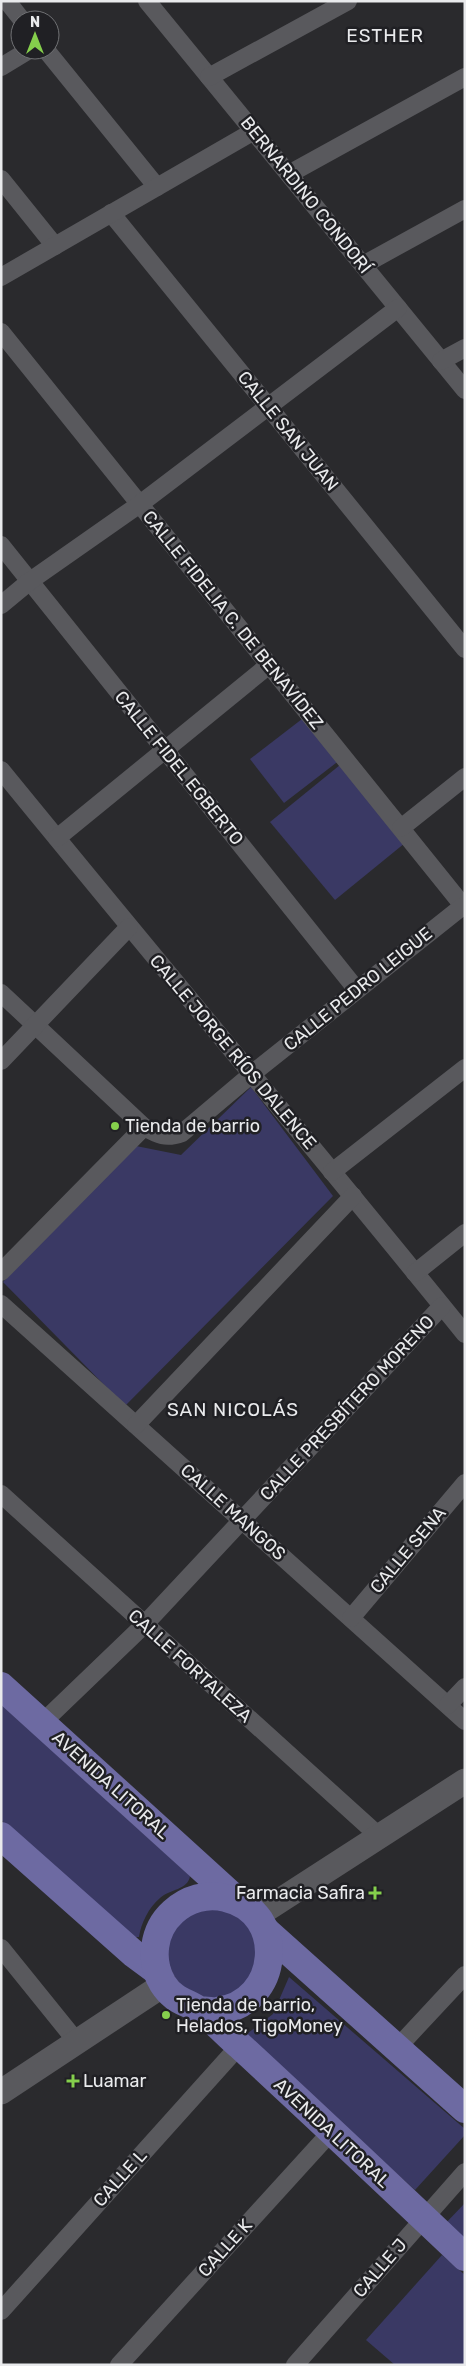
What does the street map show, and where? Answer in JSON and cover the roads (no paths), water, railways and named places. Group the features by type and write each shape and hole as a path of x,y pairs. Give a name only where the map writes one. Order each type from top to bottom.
{"main road":[{"name":"AVENIDA LITORAL","path":"1,1686 465,2109"},
{"path":"255,1917 465,1781"},
{"path":"1,1836 160,1978 173,1996 199,2010 217,2011 234,2007 250,1997 262,1984 269,1967 270,1949 255,1917 226,1898 207,1896 193,1899 180,1906 169,1916 158,1935 154,1957 160,1978"},
{"path":"1,2092 77,2042 160,1978"},
{"name":"AVENIDA LITORAL","path":"199,2010 465,2257"}],"street":[{"name":"BERNARDINO CONDORÍ","path":"148,1 465,390"},
{"path":"209,77 348,1"},
{"path":"1,67 13,60"},
{"path":"54,60 157,187"},
{"path":"289,174 465,77"},
{"path":"1,277 254,131"},
{"path":"1,179 54,246"},
{"path":"363,265 465,209"},
{"name":"CALLE SAN JUAN","path":"111,213 465,649"},
{"path":"1,605 30,582 140,504 398,308"},
{"name":"CALLE FIDELIA C. DE BENAVÍDEZ","path":"1,332 464,907"},
{"path":"441,361 465,348"},
{"name":"CALLE FIDEL EGBERTO","path":"1,545 356,990"},
{"path":"57,838 269,665"},
{"name":"CALLE JORGE RÍOS DALENCE","path":"1,770 129,927 253,1073 465,1334"},
{"path":"401,828 465,777"},
{"name":"CALLE PEDRO LEIGUE","path":"144,1127 161,1136 171,1137 182,1133 356,990 464,907"},
{"path":"1,1061 129,927"},
{"path":"1,993 144,1127 1,1272"},
{"path":"332,1172 465,1068"},
{"path":"136,1425 353,1196"},
{"path":"415,1273 465,1233"},
{"name":"CALLE MANGOS","path":"1,1304 465,1721"},
{"name":"CALLE PRESBÍTERO MORENO","path":"42,1723 144,1625 442,1306"},
{"name":"CALLE SENA","path":"351,1618 465,1483"},
{"name":"CALLE FORTALEZA","path":"1,1494 380,1837"},
{"path":"448,1706 465,1687"},
{"path":"1,1948 77,2042"},
{"path":"397,2048 465,1975"},
{"name":"CALLE L","path":"1,2311 239,2046"},
{"name":"CALLE K","path":"119,2365 331,2132"},
{"name":"CALLE J","path":"295,2365 465,2172"}],"place":[{"name":"Tienda de barrio","path":"115,1126"},
{"name":"Farmacia Safira","path":"375,1893"},
{"name":"Tienda de barrio, Helados, TigoMoney","path":"166,2015"},
{"name":"Luamar","path":"73,2081"}],"district":[{"name":"ESTHER","path":"385,35"},
{"name":"SAN NICOLÁS","path":"233,1409"}]}
